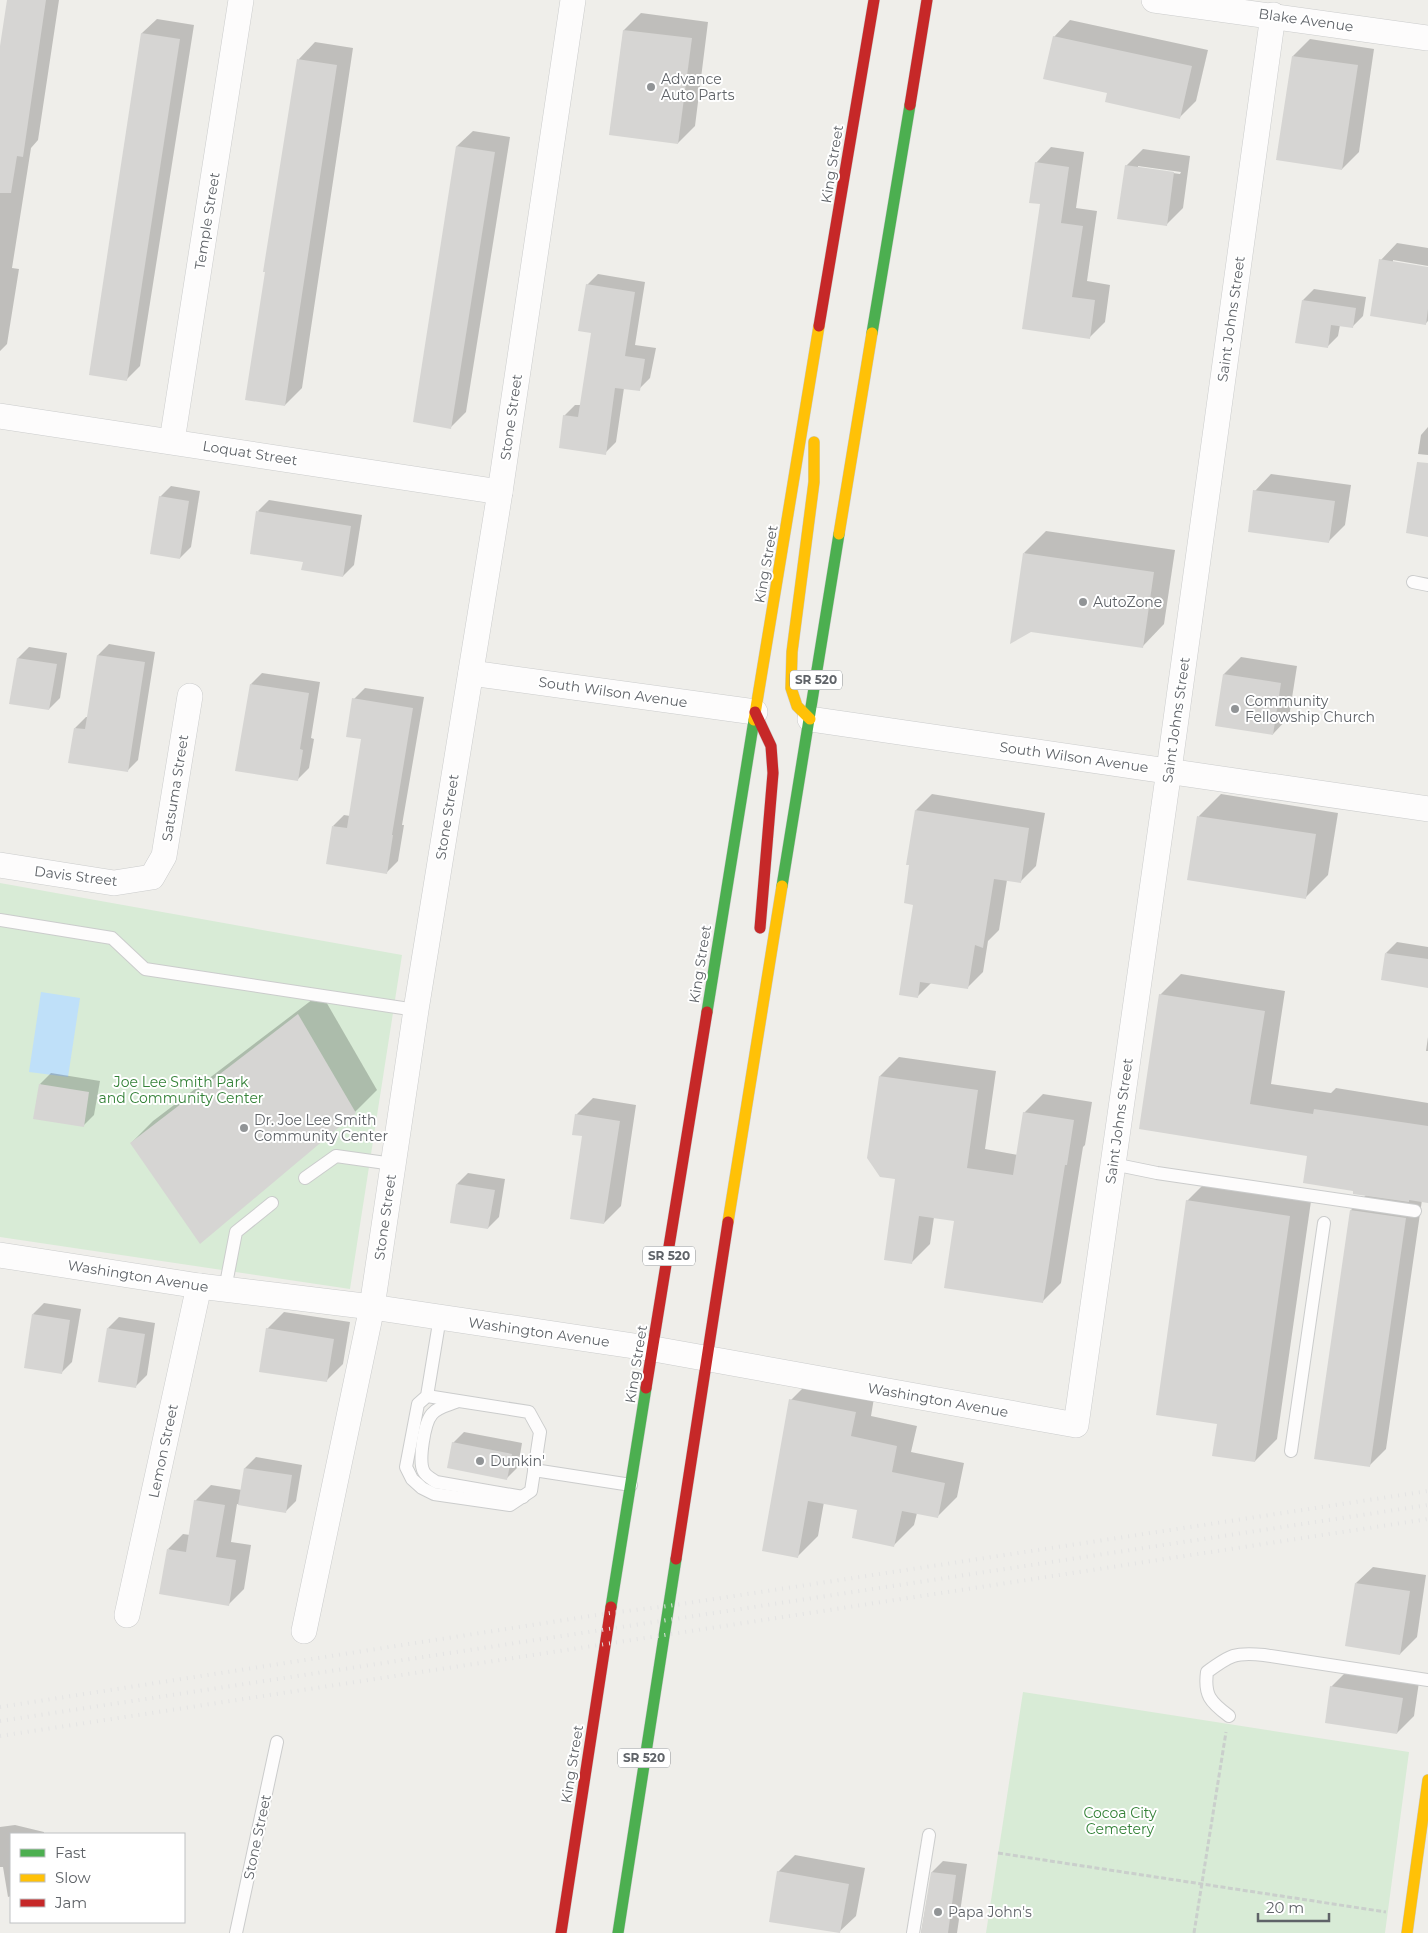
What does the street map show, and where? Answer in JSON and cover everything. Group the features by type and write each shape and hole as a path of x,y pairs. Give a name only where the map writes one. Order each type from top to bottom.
{"main road":[{"name":"King Street","path":"561,1933 605,1643 654,1349 755,712 874,0"},
{"name":"SR 520","path":"618,1933 706,1360 926,0"},
{"path":"808,398 814,437 814,482 794,633 791,688 797,706 810,719"},
{"path":"755,712 770,746 773,773 761,900 760,937"},
{"path":"759,956 762,1010"},
{"path":"1407,1933 1428,1780"}],"street":[{"name":"Temple Street","path":"172,441 241,0"},
{"name":"Stone Street","path":"304,1630 372,1307 416,1010 500,492 573,0"},
{"name":"Blake Avenue","path":"1154,0 1428,38"},
{"name":"Saint Johns Street","path":"1076,1425 1273,15"},
{"name":"Loquat Street","path":"0,416 500,492"},
{"name":"South Wilson Avenue","path":"471,673 755,712"},
{"name":"Satsuma Street","path":"152,877 164,856 190,696"},
{"name":"South Wilson Avenue","path":"810,719 1428,809"},
{"name":"Davis Street","path":"0,865 114,883 152,877"},
{"name":"Washington Avenue","path":"0,1255 199,1286 372,1307 654,1349 706,1360 1076,1425"},
{"name":"Lemon Street","path":"127,1616 199,1286"}],"lane":[{"path":"1413,582 1428,584"},
{"path":"0,920 112,938 145,970 416,1010"},
{"path":"306,1178 336,1156 393,1164"},
{"path":"1113,1164 1157,1173 1415,1211"},
{"path":"225,1289 236,1232 272,1203"},
{"path":"1291,1451 1324,1223"},
{"path":"427,1396 529,1412 540,1432 531,1491 510,1505 434,1494 422,1488 412,1479 406,1467 418,1404 427,1396 440,1317"},
{"path":"459,1401 440,1408 431,1415 426,1427 421,1461 423,1471 436,1482 523,1497"},
{"path":"534,1470 631,1485"},
{"path":"1228,1716 1218,1709 1211,1700 1205,1687 1207,1672 1226,1658 1243,1653 1428,1680"},
{"name":"Stone Street","path":"236,1933 278,1742"},
{"path":"913,1933 929,1836"}],"path":[{"path":"1194,1933 1228,1716"},
{"path":"998,1853 1409,1916"}],"green space":[{"name":"Joe Lee Smith Park and Community Center","path":"0,883 402,955 350,1289 0,1237"},
{"name":"Cocoa City Cemetery","path":"1023,1692 1409,1752 1385,1933 986,1933"}],"water":[{"path":"41,992 80,998 68,1077 29,1072"}],"building":[{"path":"7,0 46,0 23,157 17,156 11,193 0,193 0,46"},
{"name":"Advance Auto Parts","path":"623,30 692,38 678,144 609,135"},
{"path":"141,33 180,39 127,381 89,375"},
{"path":"1053,36 1192,66 1180,119 1105,102 1107,93 1043,79"},
{"path":"1292,56 1358,65 1342,170 1276,160"},
{"path":"297,59 337,65 285,406 245,400 265,272 263,272"},
{"path":"456,146 495,152 451,429 413,422"},
{"path":"1035,162 1069,167 1061,223 1083,226 1072,297 1095,300 1090,339 1022,329 1040,204 1029,203"},
{"path":"1125,165 1174,172 1167,226 1117,219"},
{"path":"1379,259 1428,267 1426,325 1370,316"},
{"path":"586,284 635,292 625,356 645,359 640,391 615,388 606,455 559,448 563,415 578,417 591,333 578,331"},
{"path":"1302,300 1356,308 1353,328 1331,325 1328,348 1295,343"},
{"path":"1417,462 1428,463 1428,537 1406,533"},
{"path":"1253,490 1335,501 1329,543 1248,532"},
{"path":"159,496 189,501 180,559 150,554"},
{"path":"256,511 351,526 343,577 301,570 303,562 250,554"},
{"name":"AutoZone","path":"1023,553 1154,572 1143,648 1031,632 1010,644"},
{"path":"97,655 145,662 128,772 68,763 74,728 85,729"},
{"path":"17,658 57,664 49,710 9,704"},
{"path":"1223,674 1281,683 1273,735 1215,726"},
{"path":"250,684 309,693 300,749 303,750 298,781 235,771"},
{"path":"352,698 413,708 387,874 326,864 332,826 347,828 361,739 346,737"},
{"path":"915,810 1029,828 1021,883 994,879 983,948 975,945 968,989 920,982 918,998 899,995 913,905 904,903 909,865 906,865"},
{"path":"1197,816 1316,834 1306,899 1187,880"},
{"path":"1385,953 1428,959 1428,988 1381,980"},
{"path":"1159,994 1265,1011 1250,1104 1313,1114 1314,1109 1428,1126 1428,1203 1353,1194 1353,1191 1303,1183 1307,1156 1139,1129"},
{"name":"Dr. Joe Lee Smith Community Center","path":"298,1014 356,1113 200,1244 130,1143"},
{"path":"879,1076 978,1090 967,1168 1013,1175 1023,1112 1074,1120 1043,1303 944,1288 954,1221 919,1216 912,1264 884,1260 895,1179 880,1177 867,1158"},
{"path":"39,1084 89,1092 84,1127 33,1119"},
{"path":"575,1114 620,1121 604,1224 570,1219 582,1136 572,1135"},
{"path":"456,1184 495,1190 488,1229 450,1223"},
{"path":"1186,1200 1290,1216 1255,1462 1212,1456 1217,1424 1156,1415"},
{"path":"1350,1210 1406,1218 1370,1467 1314,1459"},
{"path":"32,1314 70,1320 62,1374 24,1368"},
{"path":"107,1328 145,1334 136,1388 98,1382"},
{"path":"266,1328 334,1339 327,1382 259,1372"},
{"path":"789,1399 856,1412 851,1436 897,1446 892,1472 945,1483 938,1518 902,1511 894,1547 852,1538 857,1510 808,1501 798,1558 762,1551"},
{"name":"Dunkin'","path":"452,1442 512,1454 507,1480 447,1468"},
{"path":"244,1468 292,1475 286,1513 238,1505"},
{"path":"194,1500 225,1505 216,1557 236,1560 229,1606 159,1594 167,1549 186,1552"},
{"path":"1355,1583 1410,1591 1400,1655 1345,1646"},
{"path":"1330,1686 1403,1698 1397,1734 1325,1723"},
{"path":"777,1871 849,1884 840,1933 769,1922"},
{"path":"931,1872 956,1875 948,1933 921,1933"}],"railway":[{"path":"0,1707 610,1613 668,1606 1428,1491"},
{"path":"0,1721 1428,1505"},
{"path":"0,1736 1428,1519"}],"traffic: fast":[{"path":"872,333 910,105"},
{"path":"782,886 839,534"},
{"path":"707,1012 754,720"},
{"path":"611,1607 646,1388"},
{"path":"618,1933 676,1559"}],"traffic: slow":[{"path":"754,720 819,326"},
{"path":"839,534 872,333"},
{"path":"810,719 797,706 791,688 792,652 814,482 814,442"},
{"path":"728,1222 782,886"},
{"path":"1407,1933 1428,1780"}],"traffic: jam":[{"path":"819,326 874,0"},
{"path":"910,105 927,0"},
{"path":"755,712 771,746 773,773 760,928"},
{"path":"646,1388 707,1012"},
{"path":"676,1559 728,1222"},
{"path":"561,1933 611,1607"}],"place":[{"name":"Advance Auto Parts","path":"651,87"},
{"name":"AutoZone","path":"1083,602"},
{"name":"Community Fellowship Church","path":"1235,709"},
{"name":"Dr. Joe Lee Smith Community Center","path":"244,1128"},
{"name":"Dunkin'","path":"480,1461"},
{"name":"Papa John's","path":"938,1912"}]}
